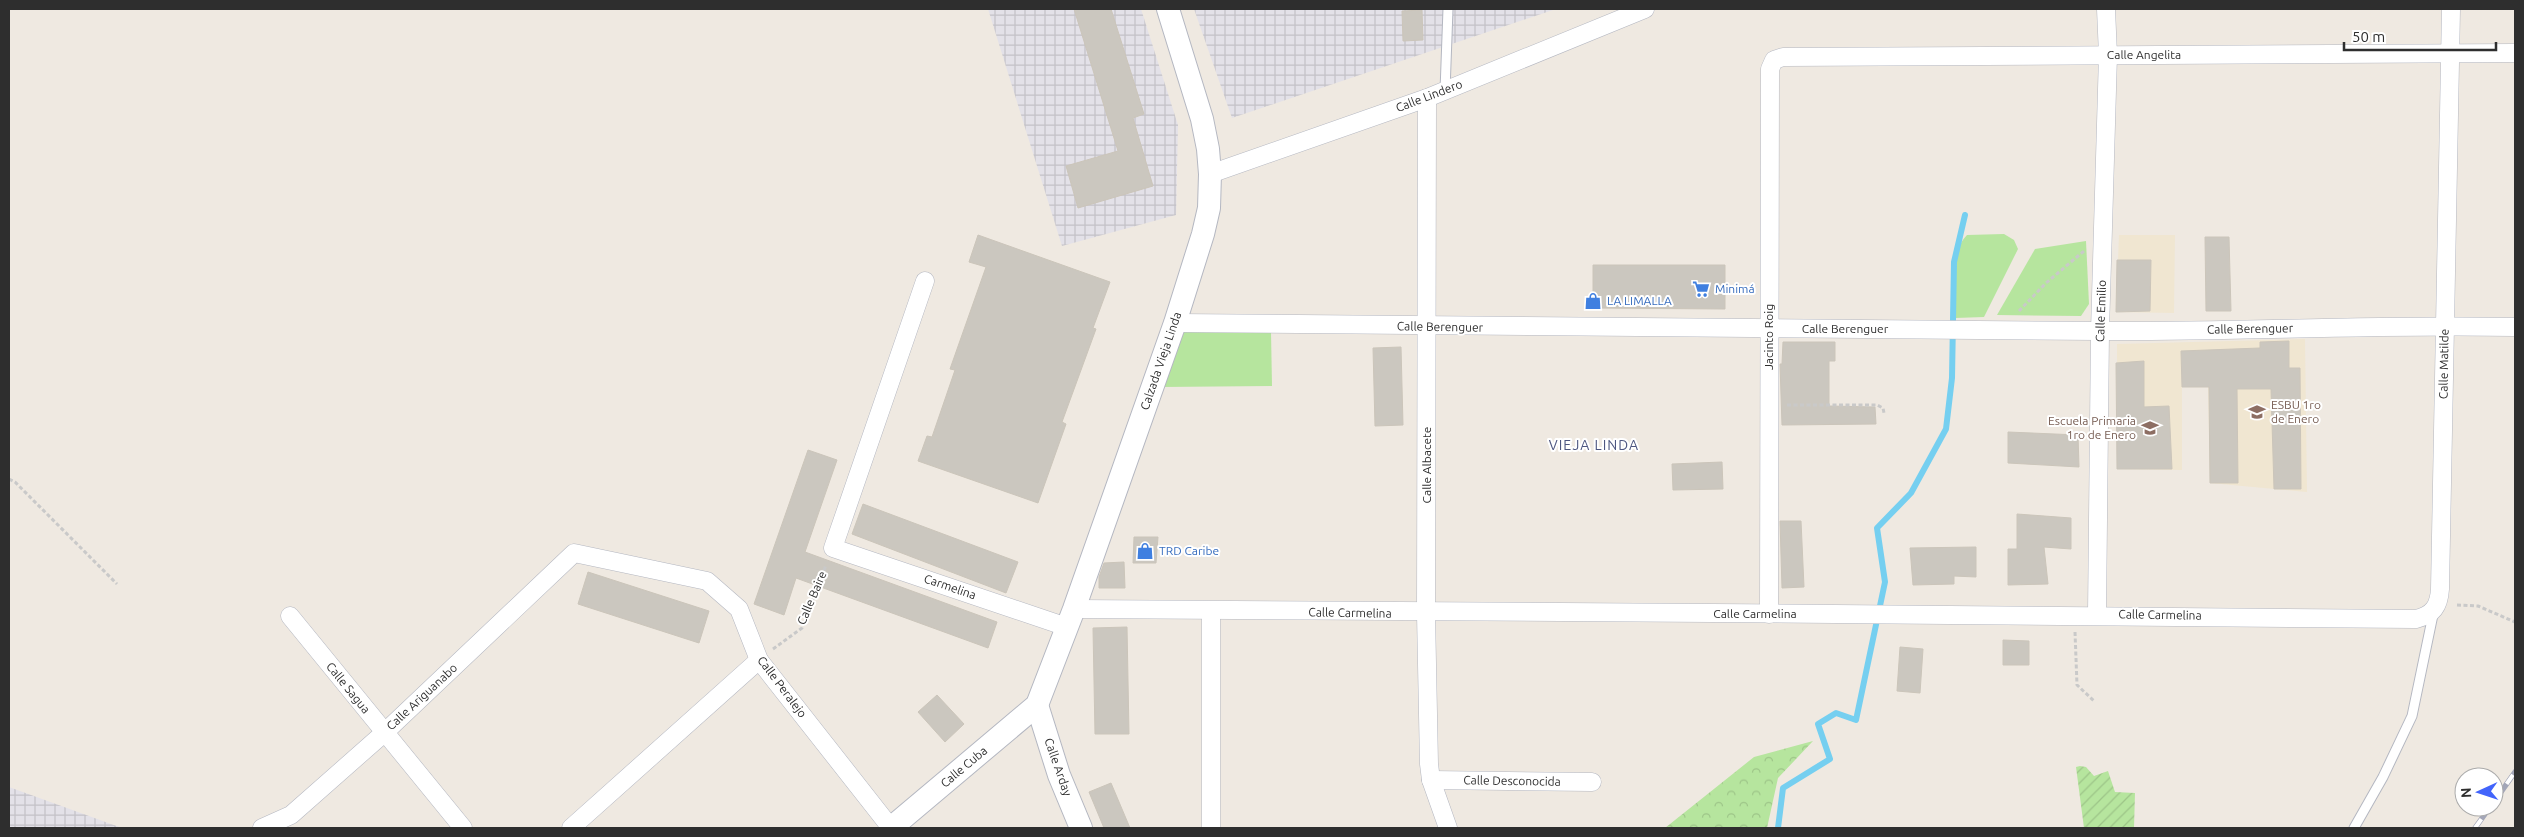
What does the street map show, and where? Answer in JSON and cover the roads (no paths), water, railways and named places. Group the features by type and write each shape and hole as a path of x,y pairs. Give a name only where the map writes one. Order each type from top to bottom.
{"street":[{"name":"Calzada Vieja Linda","path":"1037,705 1175,323 1203,234 1208,208 1210,174 1208,149 1202,119 1168,9"},
{"name":"Calle Lindero","path":"1210,174 1426,98 1646,9"},
{"name":"Calle Emilio","path":"2097,614 2100,331 2108,55 2106,9"},
{"name":"Calle Matilde","path":"2436,607 2445,326 2451,9"},
{"name":"Calle Angelita","path":"1774,60 1783,57 2515,53"},
{"name":"Jacinto Roig","path":"1769,614 1768,329 1770,69 1774,60"},
{"name":"Calle Albacete","path":"1426,98 1428,327 1426,614 1432,780 1448,828"},
{"name":"Carmelina","path":"925,281 833,548 1070,618"},
{"name":"Calle Berenguer","path":"1175,323 1428,327 2100,331 2445,326 2515,327"},
{"name":"Calle Peralejo","path":"574,553 707,581 739,609 759,660 891,828"},
{"name":"Calle Ariguanabo","path":"262,828 291,815 384,733 574,553"},
{"name":"Calle Carmelina","path":"1070,618 1211,611 1426,614 2097,614 2416,619 2436,607"},
{"path":"1211,611 1211,828"},
{"name":"Calle Sagua","path":"290,616 463,828"},
{"path":"571,828 759,660"},
{"name":"Calle Cuba","path":"891,828 1037,705"},
{"name":"Calle Arday","path":"1037,705 1059,775 1081,828"},
{"name":"Calle Desconocida","path":"1432,780 1592,782"}],"lane":[{"path":"1445,90 1448,9"},
{"name":"Calle Matilde","path":"2354,828 2383,777 2412,716 2436,607"}],"waterway":[{"path":"1778,828 1783,788 1830,759 1818,724 1836,713 1856,720 1885,582 1877,528 1911,493 1946,429 1952,378 1954,262 1965,215"}],"railway":[{"path":"2504,788 2515,772"},
{"path":"2475,828 2483,817"}],"place":[{"name":"Minimá","path":"1701,289"},
{"name":"LA LIMALLA","path":"1593,301"},
{"name":"ESBU 1ro de Enero","path":"2257,412"},
{"name":"Escuela Primaria 1ro de Enero","path":"2150,428"},
{"name":"TRD Caribe","path":"1145,551"}],"district":[{"name":"VIEJA LINDA","path":"1594,445"}]}
